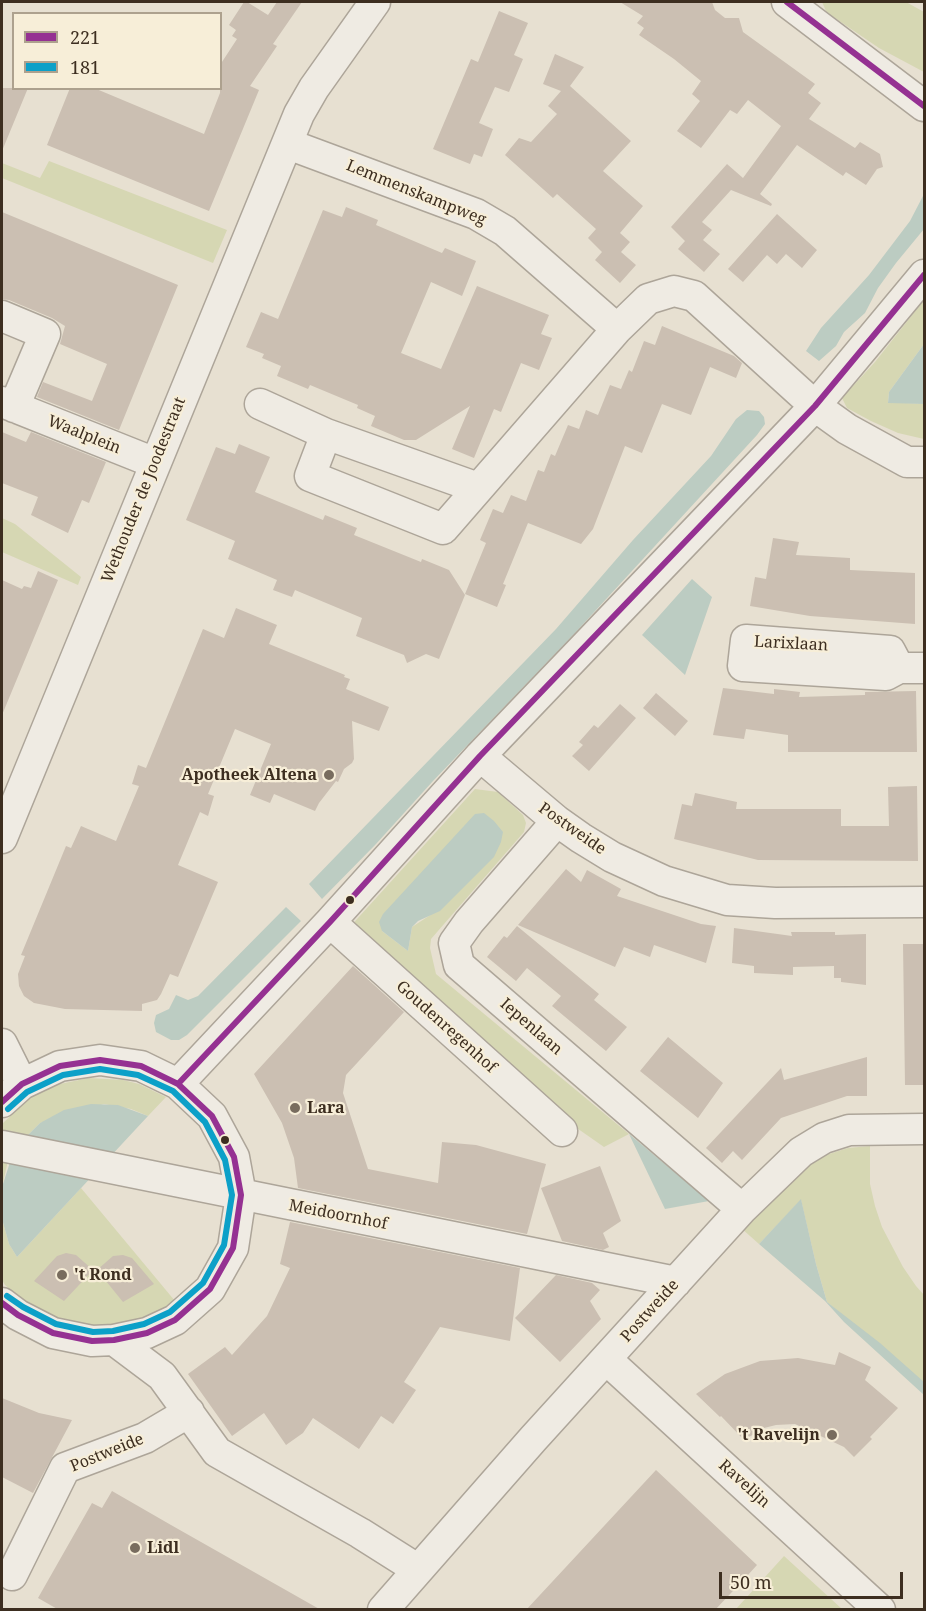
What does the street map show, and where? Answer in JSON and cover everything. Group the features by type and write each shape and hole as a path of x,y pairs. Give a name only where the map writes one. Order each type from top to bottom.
{"street":[{"path":"793,3 924,106"},
{"name":"Wethouder de Joodestraat","path":"2,838 299,114 314,88 373,5"},
{"name":"Lemmenskampweg","path":"288,144 476,214 505,231 617,329"},
{"path":"178,1084 330,922 480,756 815,406 924,275"},
{"path":"326,434 310,476 443,529 617,329 648,298 674,291 694,296 815,406 847,429 907,462 924,462"},
{"name":"Waalplein","path":"2,316 45,334 8,405 155,463"},
{"path":"260,404 326,434 478,488"},
{"name":"Postweide","path":"480,756 557,821 612,856 664,881 727,900 775,903 924,902"},
{"name":"Iepenlaan","path":"557,821 454,943 459,965 742,1209"},
{"name":"Goudenregenhof","path":"330,922 562,1131"},
{"path":"2,1044 12,1093 60,1066 100,1060 141,1066 178,1084 212,1116 234,1157 241,1195 233,1248 210,1289 175,1320 147,1333 114,1340 92,1341 53,1333 18,1315 2,1303"},
{"name":"Postweide","path":"384,1610 417,1569 533,1439 742,1209 801,1152 824,1138 849,1130 924,1129"},
{"name":"Meidoornhof","path":"2,1146 676,1282"},
{"path":"114,1340 162,1376 217,1452 360,1533 417,1569"},
{"name":"Ravelijn","path":"607,1360 880,1610"},
{"name":"Postweide","path":"12,1575 65,1468 146,1438 189,1412"}],"green space":[{"path":"822,2 906,2 924,12 924,72 879,48 832,16 826,11"},
{"path":"49,161 227,230 213,263 2,178 2,163 40,178"},
{"path":"924,300 924,344 889,392 888,402 924,404 924,439 898,433 871,421 847,408 842,398 875,362"},
{"path":"2,518 15,524 81,577 78,585 2,552"},
{"path":"475,789 498,792 523,815 526,823 524,832 431,939 430,948 436,974 629,1134 604,1147 551,1110 348,929","holes":["435,912 412,927 408,951 382,931"]},
{"path":"89,1078 123,1080 139,1084 166,1097 148,1116 131,1109 104,1104 40,1123 21,1142 7,1165 2,1187 2,1124 39,1092 55,1085"},
{"path":"870,1146 870,1184 882,1227 903,1267 924,1295 924,1385 827,1302 801,1200 759,1244 741,1228 813,1159 848,1148"},
{"path":"81,1188 175,1301 146,1319 112,1327 78,1326 45,1315 5,1285 2,1280 2,1219 9,1244 17,1257"},
{"path":"784,1556 842,1609 736,1609"}],"shaded area":[{"path":"924,194 924,229 878,288 865,313 844,332 836,346 819,361 806,351 821,328 869,275 910,221"},
{"path":"924,344 924,404 888,403 889,392"},
{"path":"747,410 759,411 764,417 765,424 757,435 574,634 322,899 309,884 556,629 633,540 711,456 736,419"},
{"path":"692,579 712,597 685,675 642,635"},
{"path":"484,813 503,832 494,857 440,911 418,921 412,927 408,951 382,931 379,922 383,914 475,814"},
{"path":"286,907 301,921 187,1035 179,1040 171,1040 156,1032 154,1023 156,1015 169,1009 176,995 188,1000 198,996"},
{"path":"91,1104 118,1105 148,1116 17,1257 9,1244 2,1219 2,1187 13,1153 40,1123 64,1110"},
{"path":"629,1134 709,1201 665,1209"},
{"path":"801,1199 827,1302 880,1343 924,1382 924,1395 844,1322 825,1301 759,1244"}],"building":[{"path":"244,2 268,15 277,2 302,2 273,44 277,46 250,86 259,90 209,211 47,145 69,90 99,90 204,134 220,90 222,90 222,62 237,39 232,36 236,30 229,25"},
{"path":"620,2 712,2 715,10 725,18 739,18 743,32 815,84 808,93 821,103 809,119 855,148 860,142 880,154 883,167 877,169 866,185 846,172 843,176 797,145 760,194 772,204 771,206 731,190 702,222 712,230 703,240 720,254 704,272 678,249 685,241 671,227 727,164 743,178 781,126 748,100 737,114 730,110 701,148 677,131 700,101 692,94 701,81 639,35 644,28 637,23 643,16"},
{"path":"499,11 528,23 514,55 523,59 509,92 495,87 479,123 493,129 482,157 474,154 470,164 433,149 471,59 478,62"},
{"path":"555,54 584,67 570,86 631,141 603,171 643,206 620,233 630,242 621,252 636,265 620,283 595,260 602,252 588,238 596,229 557,194 553,198 505,155 519,138 531,142 557,114 548,106 561,91 543,84"},
{"path":"2,88 27,90 2,151"},
{"path":"346,207 378,220 376,225 442,253 445,248 476,261 462,296 431,282 401,353 441,369 477,286 549,315 541,334 552,338 539,370 521,363 501,412 494,409 474,458 452,449 470,406 416,440 404,440 371,426 375,416 357,408 358,405 310,385 308,389 277,376 281,366 262,358 264,354 246,347 261,312 278,319 323,210 342,217"},
{"path":"2,212 178,285 119,430 37,397 43,382 92,401 107,364 60,344 65,326 52,318 2,299"},
{"path":"777,214 817,250 802,268 786,254 777,264 767,255 743,282 728,269"},
{"path":"662,326 734,356 742,363 736,378 710,367 691,415 662,404 642,453 625,446 593,529 581,544 528,523 503,584 506,585 497,607 465,594 486,543 480,540 493,509 503,513 511,495 526,501 538,470 544,472 551,454 555,456 568,425 579,429 586,410 598,415 610,385 621,389 629,370 632,372 644,341 655,345"},
{"path":"2,432 26,442 31,432 106,462 89,503 82,500 68,533 31,515 38,497 2,483"},
{"path":"239,444 270,457 255,492 323,520 325,515 357,528 354,535 421,562 422,559 449,570 465,595 439,659 426,654 407,663 404,655 356,636 362,618 295,590 292,597 273,590 277,580 228,559 235,541 186,520 216,447 235,454"},
{"path":"773,538 799,542 796,555 850,558 850,570 915,573 915,624 810,616 750,606 755,577 766,579"},
{"path":"38,571 58,580 2,715 2,580 22,589 24,586 31,588"},
{"path":"236,608 277,625 269,644 345,675 344,677 350,679 346,689 389,707 379,731 352,721 354,759 344,769 338,782 336,781 315,811 274,794 270,803 250,795 271,744 235,729 208,794 214,796 208,816 200,812 178,865 218,882 178,977 170,974 157,1000 142,1004 142,1011 65,1009 34,1003 24,996 19,986 18,974 25,956 21,955 66,846 71,848 81,826 116,841 139,786 132,784 138,765 146,768 203,629 224,638"},
{"path":"723,688 774,694 774,689 800,692 799,697 916,691 917,752 788,752 788,735 746,729 744,739 713,735"},
{"path":"656,693 688,721 675,736 643,708"},
{"path":"620,704 636,718 589,771 572,756 583,745 579,742 594,725 598,728"},
{"path":"917,786 918,861 758,860 674,839 682,804 692,806 695,793 737,802 736,809 841,809 841,826 889,826 888,787"},
{"path":"566,869 581,882 587,870 621,889 617,896 701,924 716,926 706,963 654,945 650,957 624,947 615,967 518,925"},
{"path":"517,926 599,994 594,1000 627,1027 606,1051 552,1006 561,996 527,968 516,981 487,957 504,936 507,938"},
{"path":"734,928 792,936 791,932 835,932 835,935 866,934 866,985 841,982 841,978 834,978 834,966 793,967 793,975 754,973 754,966 732,963"},
{"path":"903,944 924,944 924,1085 905,1085"},
{"path":"353,966 404,1012 346,1075 343,1093 368,1169 438,1183 442,1142 476,1145 546,1164 527,1234 298,1188 294,1158 282,1123 254,1074"},
{"path":"668,1037 723,1083 698,1118 640,1071"},
{"path":"867,1057 867,1096 847,1096 781,1118 742,1160 733,1151 722,1163 706,1148 781,1068 784,1080"},
{"path":"600,1166 621,1221 603,1233 609,1247 603,1250 562,1241 541,1188"},
{"path":"290,1222 520,1268 510,1341 440,1327 404,1382 416,1390 393,1424 381,1416 359,1449 313,1418 303,1433 286,1445 264,1413 232,1436 188,1374 225,1347 232,1355 267,1316 290,1268 280,1264"},
{"name":"'t Rond","path":"66,1253 76,1255 93,1270 64,1301 34,1281 57,1256"},
{"path":"123,1255 132,1258 154,1284 123,1302 97,1270 113,1256"},
{"path":"556,1275 592,1283 600,1290 590,1301 601,1319 560,1362 515,1318"},
{"path":"839,1352 871,1367 865,1380 898,1408 854,1457 844,1447 795,1424 764,1428 744,1440 696,1394 725,1374 760,1361 798,1358 835,1365"},
{"path":"2,1398 39,1413 72,1420 33,1493 2,1477"},
{"path":"656,1470 757,1565 747,1576 715,1610 526,1610"},
{"name":"Lidl","path":"112,1491 321,1610 59,1610 38,1598 92,1503 102,1508"}],"transit line":[{"name":"221","path":"787,2 924,106"},
{"name":"221","path":"178,1084 330,922 480,756 815,406 924,275"},
{"name":"221","path":"2,1102 22,1084 60,1066 100,1060 141,1066 178,1084 212,1116 234,1157 241,1195 233,1248 210,1289 175,1320 147,1333 114,1340 92,1341 53,1333 18,1315 2,1303"},
{"name":"181","path":"7,1296 56,1324 93,1332 113,1331 144,1324 170,1312 203,1283 224,1245 232,1195 225,1160 205,1122 173,1091 138,1075 100,1069 63,1075 27,1092 8,1109"}],"place":[{"name":"Apotheek Altena","path":"329,775"},
{"name":"Lara","path":"295,1108"},
{"name":"'t Rond","path":"62,1275"},
{"name":"'t Ravelijn","path":"832,1435"},
{"name":"Lidl","path":"135,1548"}]}
